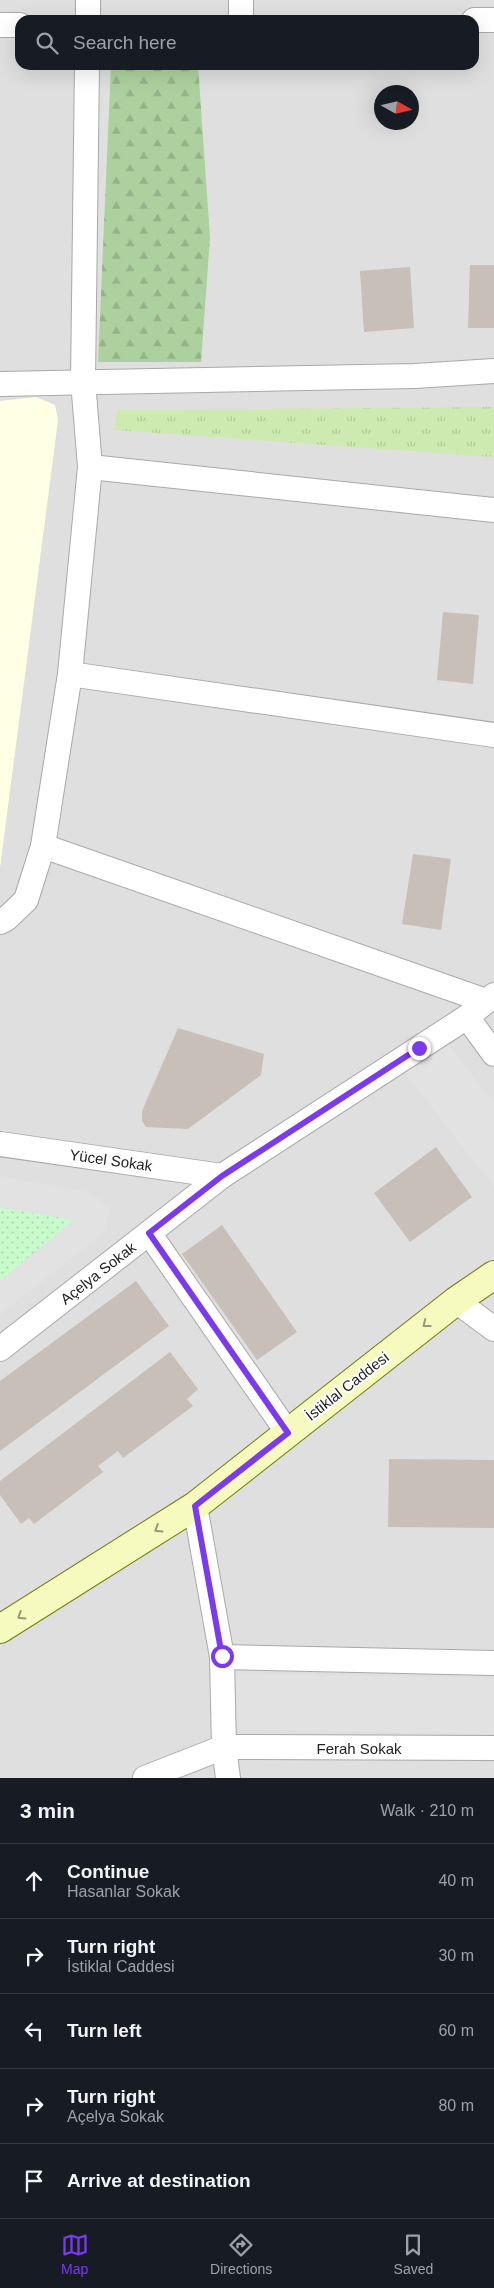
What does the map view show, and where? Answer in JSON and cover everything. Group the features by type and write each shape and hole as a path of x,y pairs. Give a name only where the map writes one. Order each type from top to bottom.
{"main road":[{"name":"İstiklal Caddesi","path":"0,1629 195,1506 456,1301 494,1275"}],"street":[{"path":"88,0 88,15"},
{"path":"241,0 241,15"},
{"path":"479,20 494,20"},
{"path":"0,25 15,25"},
{"path":"0,922 6,919 26,900 43,846 70,674 90,467 83,381 87,70"},
{"path":"0,384 415,376 494,371"},
{"path":"90,467 494,510"},
{"path":"70,674 494,735"},
{"path":"43,846 490,998"},
{"name":"Açelya Sokak","path":"0,1349 222,1176 467,1017 490,998"},
{"path":"467,1017 494,1054"},
{"name":"Yücel Sokak","path":"0,1144 222,1176"},
{"path":"149,1233 288,1433"},
{"path":"456,1301 494,1329"},
{"path":"195,1506 222,1656 224,1747 228,1778"},
{"path":"222,1656 494,1662"},
{"path":"145,1778 224,1747"},
{"name":"Ferah Sokak","path":"224,1747 494,1748"}],"shaded area":[{"path":"0,0 494,0 494,1778 0,1778"},
{"path":"36,397 55,405 58,420 0,868 0,401"},
{"path":"445,1040 494,1103 494,1187 404,1072"},
{"path":"0,1177 88,1192 101,1200 109,1209 104,1230 96,1239 0,1315 0,1281 74,1220 0,1207"},
{"path":"234,1674 494,1678 494,1734 232,1729"}],"green space":[{"path":"111,70 198,70 210,238 201,362 98,362"},
{"path":"494,407 494,457 114,430 117,410"},
{"path":"0,1207 74,1220 0,1281"}],"building":[{"path":"470,265 494,265 494,328 468,328"},
{"path":"410,267 414,328 364,332 360,271"},
{"path":"443,612 479,615 473,684 437,680"},
{"path":"413,854 451,859 441,930 402,924"},
{"path":"178,1028 264,1054 261,1075 188,1129 146,1127 142,1121 142,1111"},
{"path":"436,1147 472,1197 410,1242 374,1193"},
{"path":"222,1225 297,1332 257,1360 182,1254"},
{"path":"136,1281 169,1326 0,1451 0,1381"},
{"path":"170,1352 198,1389 187,1399 193,1406 123,1458 118,1451 98,1466 103,1472 34,1524 29,1518 21,1524 0,1495 0,1481"},
{"path":"389,1459 494,1460 494,1528 388,1527"}],"route":[{"path":"222,1656 195,1506 288,1433 149,1233 222,1176 419,1048"}]}
